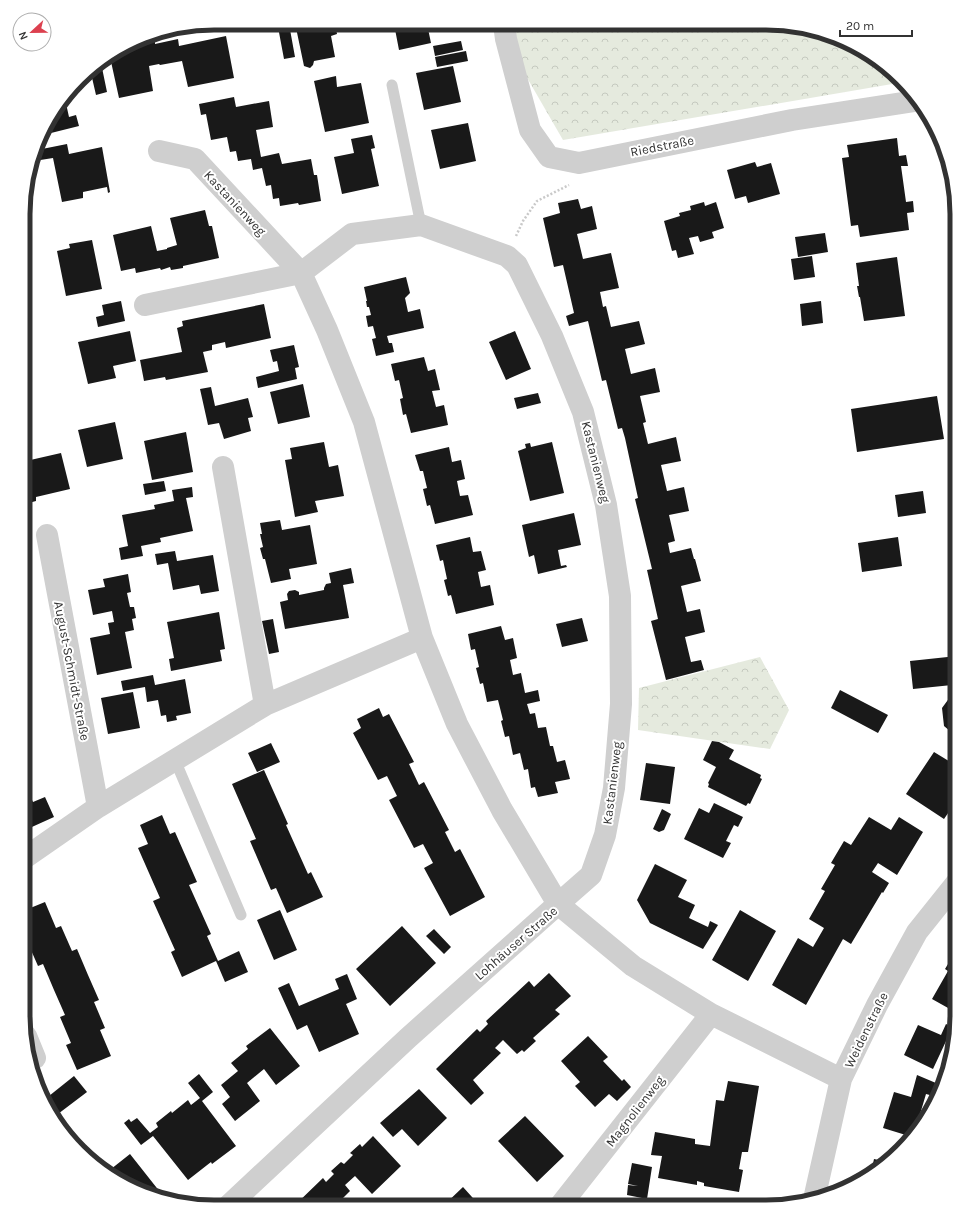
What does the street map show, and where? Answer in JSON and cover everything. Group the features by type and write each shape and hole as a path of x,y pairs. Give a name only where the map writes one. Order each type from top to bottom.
{"street":[{"name":"Riedstraße","path":"505,30 530,130 549,157 579,163 792,120 912,102"},
{"name":"Kastanienweg","path":"145,305 301,273 352,234 421,225 507,256 517,265 552,336 584,412 606,505 620,596 621,704 614,788 605,835 591,875 558,904 502,810 457,724 422,638 364,422 327,330 301,273 195,159 160,151"},
{"path":"223,467 265,706"},
{"name":"August-Schmidt-Straße","path":"47,536 98,808"},
{"path":"30,854 98,808 265,706 422,638"},
{"name":"Weidenstraße","path":"815,1194 841,1079 877,1005 917,932 950,891"},
{"name":"Lohhäuser Straße","path":"234,1200 408,1038 558,904 633,966 711,1014 841,1079"},
{"name":"Magnolienweg","path":"565,1200 711,1014"}],"lane":[{"path":"392,85 421,225"},
{"path":"175,760 241,915"}],"path":[{"path":"507,256 523,221 536,200 579,180 579,163"}],"green space":[{"path":"202,30 210,30 164,37"},
{"path":"499,30 778,30 814,36 847,49 878,68 895,83 563,140"},
{"path":"760,657 789,710 770,749 638,730 639,688"}],"building":[{"path":"279,30 290,30 295,57 284,59"},
{"path":"296,30 336,30 337,34 331,36 335,57 314,61 310,68 304,66"},
{"path":"395,30 428,30 431,43 399,50"},
{"path":"226,36 234,78 188,87 182,61 159,64 149,66 153,91 119,98 111,62 133,49 149,42 155,41 155,44 178,39 179,46"},
{"path":"461,41 463,50 435,56 433,46"},
{"path":"466,51 468,61 437,67 435,57"},
{"path":"453,66 461,102 424,110 416,73"},
{"path":"102,68 107,92 96,95 92,77"},
{"path":"336,76 337,87 361,83 369,123 325,132 314,81"},
{"path":"234,97 236,107 269,101 273,127 256,130 261,157 279,153 282,164 311,159 314,175 317,175 321,201 299,205 298,203 280,206 279,198 273,199 271,185 266,186 262,168 253,170 251,159 238,161 236,151 230,152 227,137 211,140 206,114 201,115 199,104"},
{"path":"66,105 69,117 76,115 79,126 49,134"},
{"path":"468,123 476,161 440,169 431,130"},
{"path":"372,135 375,148 371,149 379,186 342,194 334,157 354,153 351,139"},
{"path":"897,138 899,156 906,155 908,166 901,166 906,202 913,201 914,212 907,213 909,230 860,237 858,225 851,226 842,158 849,157 847,145"},
{"path":"67,144 69,154 102,147 110,192 108,193 107,187 83,192 83,198 62,202 53,158 38,160 42,149"},
{"path":"755,162 757,167 771,163 780,194 748,203 746,196 735,199 727,170"},
{"path":"578,199 581,209 592,206 597,229 577,234 583,259 611,253 619,288 600,292 603,307 606,306 611,327 639,321 645,344 625,349 631,374 655,368 660,392 640,396 646,422 643,423 648,444 676,437 681,461 661,465 667,491 684,487 689,511 669,515 675,541 668,543 670,553 691,548 695,559 701,581 681,586 687,612 700,609 705,632 685,637 691,662 701,660 704,670 666,680 651,621 658,619 647,570 652,569 635,499 638,498 625,438 622,428 618,429 606,380 602,381 588,321 569,326 566,316 574,313 563,265 554,267 543,218 560,213 558,203"},
{"path":"704,202 705,206 716,202 724,228 712,232 714,238 700,242 698,236 689,238 694,254 678,258 676,250 672,251 664,221 680,216 679,213 691,210 690,206"},
{"path":"205,210 209,226 212,226 219,258 171,270 170,267 161,270 160,268 136,273 135,268 121,271 113,235 151,226 157,251 167,249 177,245 170,218"},
{"path":"825,233 828,252 798,257 795,237"},
{"path":"92,240 102,289 66,296 57,251 70,248 69,244"},
{"path":"812,256 815,277 794,280 791,259"},
{"path":"897,257 905,316 864,321 857,286 859,286 856,263"},
{"path":"406,277 410,293 405,298 408,312 420,309 424,328 387,336 389,343 392,343 394,352 376,356 372,339 376,338 373,326 368,327 366,316 371,315 369,307 367,307 364,287"},
{"path":"121,301 125,321 98,327 96,317 104,315 102,305"},
{"path":"821,301 823,323 802,326 800,304"},
{"path":"264,304 271,338 226,348 225,342 212,345 212,350 203,352 208,372 166,380 165,377 144,381 140,360 182,352 177,328 183,326 182,321"},
{"path":"130,331 136,361 113,366 116,378 88,384 78,342"},
{"path":"515,331 531,369 506,380 489,342"},
{"path":"294,345 299,367 295,368 297,379 258,388 256,377 279,371 277,361 273,362 270,350"},
{"path":"424,357 428,371 435,369 440,390 432,391 436,407 444,405 448,425 411,433 406,414 403,415 400,399 403,398 399,380 395,381 391,364"},
{"path":"303,384 310,417 278,424 270,392"},
{"path":"211,387 215,406 248,398 253,417 248,418 251,431 224,439 219,423 208,425 200,389"},
{"path":"538,393 541,403 517,409 514,398"},
{"path":"937,396 944,439 857,452 851,409"},
{"path":"115,422 123,459 87,467 78,430"},
{"path":"186,432 193,472 152,480 144,441"},
{"path":"324,442 329,467 338,465 344,496 315,501 318,512 295,517 285,460 292,459 290,448"},
{"path":"552,442 564,493 530,501 518,451 526,448 525,444 530,443 531,447"},
{"path":"449,447 452,462 461,460 465,479 457,481 460,496 468,495 473,515 435,524 430,505 427,506 423,489 427,488 423,471 420,471 415,455"},
{"path":"61,453 70,489 36,497 36,501 30,503 30,460"},
{"path":"164,481 166,491 145,495 143,484"},
{"path":"192,487 193,497 186,498 193,531 160,538 161,542 141,546 143,556 121,560 119,548 128,546 122,515 155,509 154,505 174,501 172,490"},
{"path":"923,491 926,513 898,517 895,495"},
{"path":"574,513 581,545 558,550 561,566 566,565 567,567 538,574 534,555 529,557 522,525"},
{"path":"280,520 282,530 310,525 317,564 289,569 291,579 271,583 265,559 263,559 260,548 263,547 260,534 262,534 260,523"},
{"path":"470,537 473,552 481,551 486,570 478,572 481,587 490,585 494,605 456,614 451,595 448,596 444,580 447,579 443,560 440,561 436,545"},
{"path":"898,537 902,566 862,572 858,543"},
{"path":"175,551 177,561 213,555 219,591 201,594 199,585 173,590 168,563 157,565 155,554"},
{"path":"351,568 354,583 343,585 349,618 285,629 280,602 288,600 287,594 289,591 295,590 299,592 299,595 324,590 326,584 331,583 329,573"},
{"path":"128,574 131,592 127,593 130,607 134,607 136,618 132,619 134,630 125,632 132,668 97,675 90,638 110,634 108,623 114,622 112,611 93,615 88,590 105,587 103,579"},
{"path":"219,612 225,649 220,650 222,661 171,671 169,659 174,658 167,622"},
{"path":"582,618 588,641 562,647 556,624"},
{"path":"273,619 279,652 269,654 262,621"},
{"path":"501,626 505,640 513,638 517,658 510,660 513,675 521,673 525,693 538,690 540,701 527,704 530,714 535,713 538,728 546,727 550,746 553,746 557,762 565,760 570,779 555,782 558,793 538,797 535,787 531,788 528,769 524,770 520,753 513,755 509,736 505,737 498,700 487,702 483,683 480,684 476,668 479,667 475,649 471,650 468,634"},
{"path":"950,657 950,685 913,689 910,661"},
{"path":"153,675 155,685 185,679 191,713 176,716 177,720 167,722 166,715 161,716 158,700 147,702 145,687 123,691 121,681"},
{"path":"840,690 888,715 878,733 831,708"},
{"path":"133,692 140,728 108,734 101,698"},
{"path":"950,697 950,731 944,726 942,708"},
{"path":"379,708 383,717 389,714 414,762 409,764 419,785 424,782 449,830 445,832 455,852 460,849 485,897 450,916 424,868 433,863 423,844 414,848 389,800 397,796 387,776 378,780 353,733 361,728 357,719"},
{"path":"712,741 719,742 734,750 729,759 761,775 760,778 762,779 750,804 748,803 746,806 708,787 708,783 716,767 703,760"},
{"path":"271,743 280,762 257,772 248,753"},
{"path":"934,752 950,762 950,810 944,819 906,794"},
{"path":"646,763 675,767 670,804 640,800"},
{"path":"264,770 308,874 311,872 323,897 287,913 276,888 271,890 250,841 256,839 232,784"},
{"path":"30,796 33,802 45,797 54,817 30,828"},
{"path":"714,803 743,817 738,827 734,825 726,841 731,843 723,858 684,839 699,808 709,813"},
{"path":"662,809 671,814 664,830 659,832 653,829"},
{"path":"162,815 170,834 175,832 197,882 189,885 211,934 207,936 218,961 239,951 248,972 225,982 216,961 182,977 171,952 175,950 153,901 160,898 138,848 148,844 140,825"},
{"path":"869,817 891,830 899,817 923,832 897,875 878,863 872,872 889,883 851,944 843,939 806,1005 772,985 798,938 813,947 824,928 809,919 825,891 821,889 835,865 831,863 844,841 851,845"},
{"path":"655,864 687,880 678,897 695,905 689,918 708,927 710,921 718,925 703,949 650,923 637,900"},
{"path":"45,902 56,928 61,926 72,951 77,949 99,1000 94,1002 105,1028 100,1030 111,1056 77,1070 66,1045 71,1043 60,1017 65,1015 43,964 38,966 30,948 30,908"},
{"path":"280,910 297,950 274,960 257,920"},
{"path":"740,910 776,931 748,981 712,960"},
{"path":"402,926 436,963 390,1006 356,969"},
{"path":"434,929 451,947 444,954 426,936"},
{"path":"950,961 950,1009 932,999 948,971 945,969"},
{"path":"549,973 571,996 555,1010 560,1014 533,1038 536,1041 524,1052 522,1050 517,1054 503,1040 495,1048 501,1053 473,1080 484,1093 471,1105 436,1069 477,1029 480,1032 488,1024 486,1021 529,981 534,987"},
{"path":"347,974 357,999 346,1004 359,1034 319,1052 307,1025 297,1030 278,988 289,983 299,1006 339,989 335,979"},
{"path":"946,1024 950,1026 948,1039 933,1069 904,1055 918,1025 941,1035"},
{"path":"270,1028 300,1066 276,1085 264,1069 247,1083 260,1101 235,1121 222,1104 230,1097 221,1085 238,1071 231,1063 248,1049 246,1046"},
{"path":"588,1036 608,1057 603,1061 622,1081 624,1079 631,1087 617,1101 609,1094 595,1107 575,1086 580,1082 561,1061"},
{"path":"199,1074 213,1092 202,1101 236,1146 212,1164 211,1162 188,1180 153,1136 141,1145 124,1123 129,1119 131,1122 137,1118 150,1133 158,1127 156,1123 171,1111 172,1113 188,1100 191,1105 200,1098 188,1083"},
{"path":"917,1075 937,1083 932,1096 926,1094 919,1118 906,1135 883,1128 894,1092 911,1097"},
{"path":"74,1076 87,1092 58,1114 49,1096"},
{"path":"728,1081 759,1086 748,1152 742,1152 739,1169 743,1170 739,1192 704,1186 704,1183 697,1181 697,1185 658,1178 662,1156 651,1155 655,1132 695,1139 695,1144 710,1146 716,1100 724,1101"},
{"path":"419,1089 447,1118 418,1146 402,1129 393,1137 380,1123"},
{"path":"525,1116 564,1156 537,1182 498,1141"},
{"path":"373,1136 401,1166 372,1194 355,1176 345,1185 350,1191 342,1199 343,1200 300,1200 323,1178 326,1182 334,1174 331,1171 341,1162 344,1164 353,1155 350,1153 360,1144 362,1147"},
{"path":"130,1154 160,1192 133,1181 111,1169"},
{"path":"874,1159 880,1160 878,1162 873,1166"},
{"path":"632,1163 652,1167 647,1199 627,1195 628,1185 638,1186 628,1184"},
{"path":"463,1187 475,1200 449,1200"}]}
